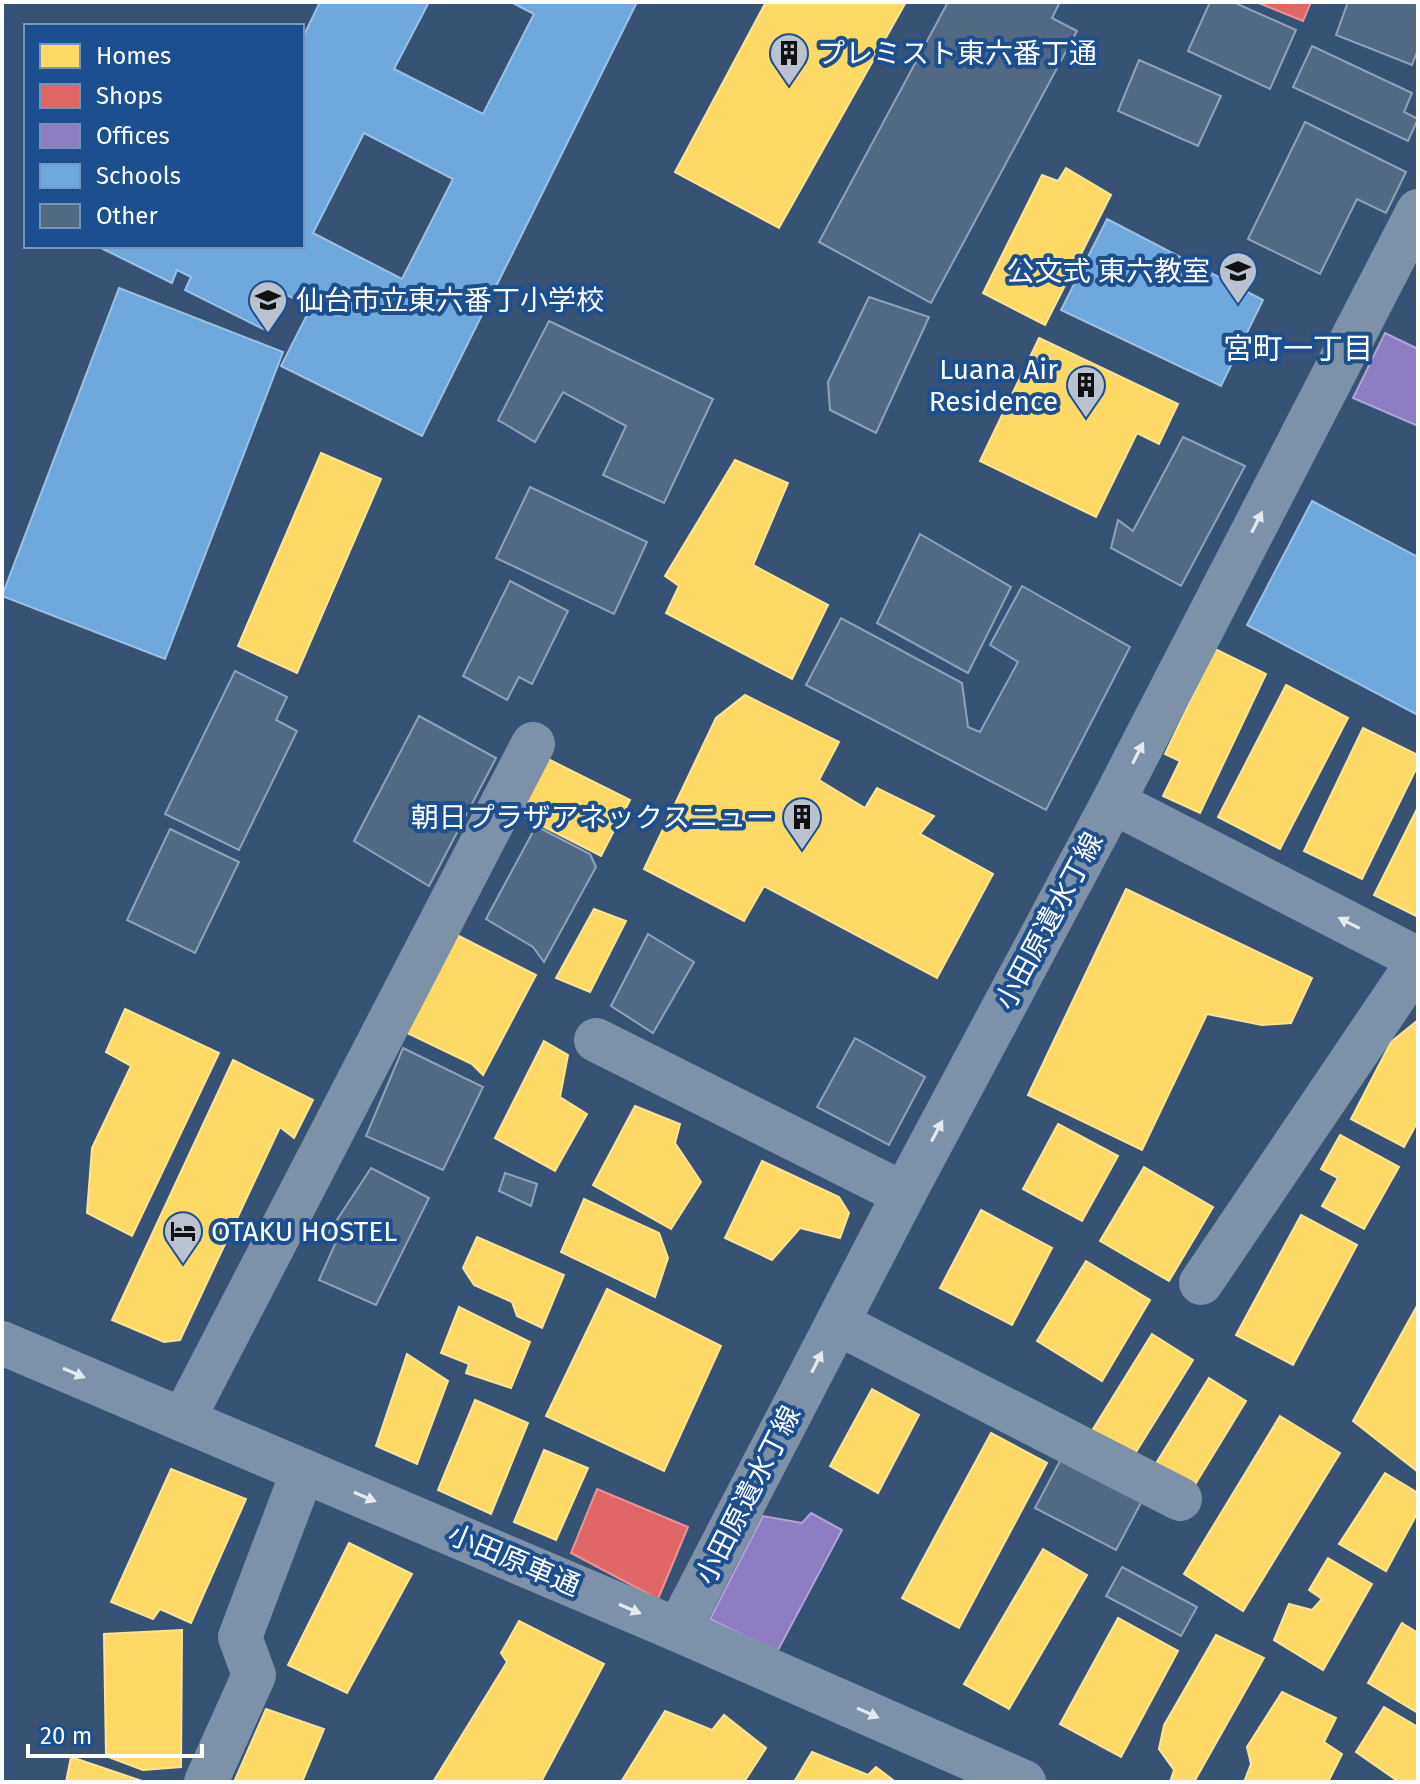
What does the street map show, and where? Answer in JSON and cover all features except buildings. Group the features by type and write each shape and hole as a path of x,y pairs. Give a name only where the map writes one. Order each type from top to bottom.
{"street":[{"name":"小田原遺水丁線","path":"678,1630 904,1194 1113,802 1418,211"},
{"path":"183,1420 533,744"},
{"path":"1113,802 1418,960 1201,1283"},
{"path":"596,1040 904,1194"},
{"path":"837,1323 1180,1499"},
{"name":"小田原車通","path":"2,1343 678,1630 1024,1782"},
{"path":"206,1782 254,1675 240,1637 303,1471"}],"place":[{"name":"プレミスト東六番丁通","path":"789,87"},
{"name":"公文式 東六教室","path":"1238,305"},
{"name":"仙台市立東六番丁小学校","path":"268,334"},
{"name":"Luana Air Residence","path":"1086,419"},
{"name":"朝日プラザアネックスニュー","path":"802,851"},
{"name":"OTAKU HOSTEL","path":"183,1265"}],"district":[{"name":"宮町一丁目","path":"1298,349"}]}
